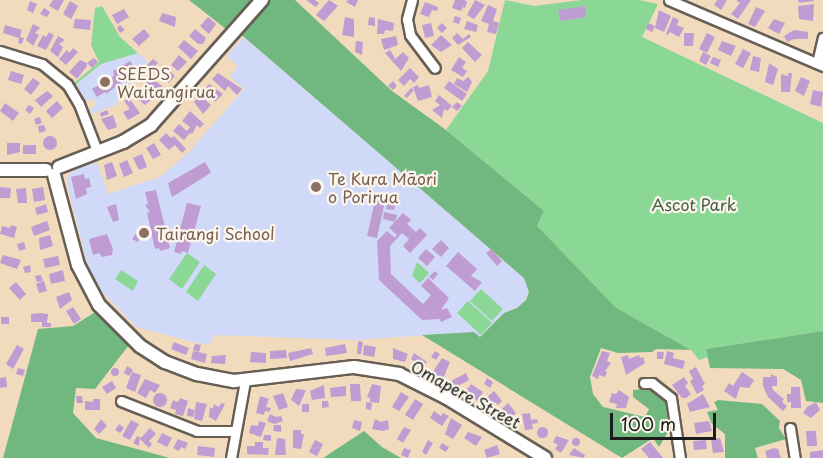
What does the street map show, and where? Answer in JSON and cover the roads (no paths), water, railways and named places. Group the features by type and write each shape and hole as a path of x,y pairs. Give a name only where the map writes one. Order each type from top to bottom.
{"main road":[{"path":"0,170 53,171 123,142 152,125 262,0"},
{"name":"Omapere Street","path":"53,171 78,265 99,305 140,346 165,362 197,374 234,381 354,367 399,374 447,398 545,458"}],"street":[{"path":"411,0 407,19 410,35 435,68"},
{"path":"674,1 820,64 823,38"},
{"path":"0,51 42,64 67,84 79,104 97,151"},
{"path":"231,458 234,431 245,381"},
{"path":"644,383 652,382 671,398 680,458"},
{"path":"121,401 196,431 234,431"},
{"path":"789,428 795,458"}],"place":[{"name":"SEEDS Waitangirua","path":"105,82"},
{"name":"Te Kura Māori o Porirua","path":"316,187"},
{"name":"Tairangi School","path":"144,233"}],"park label":[{"name":"Ascot Park","path":"694,204"}]}
